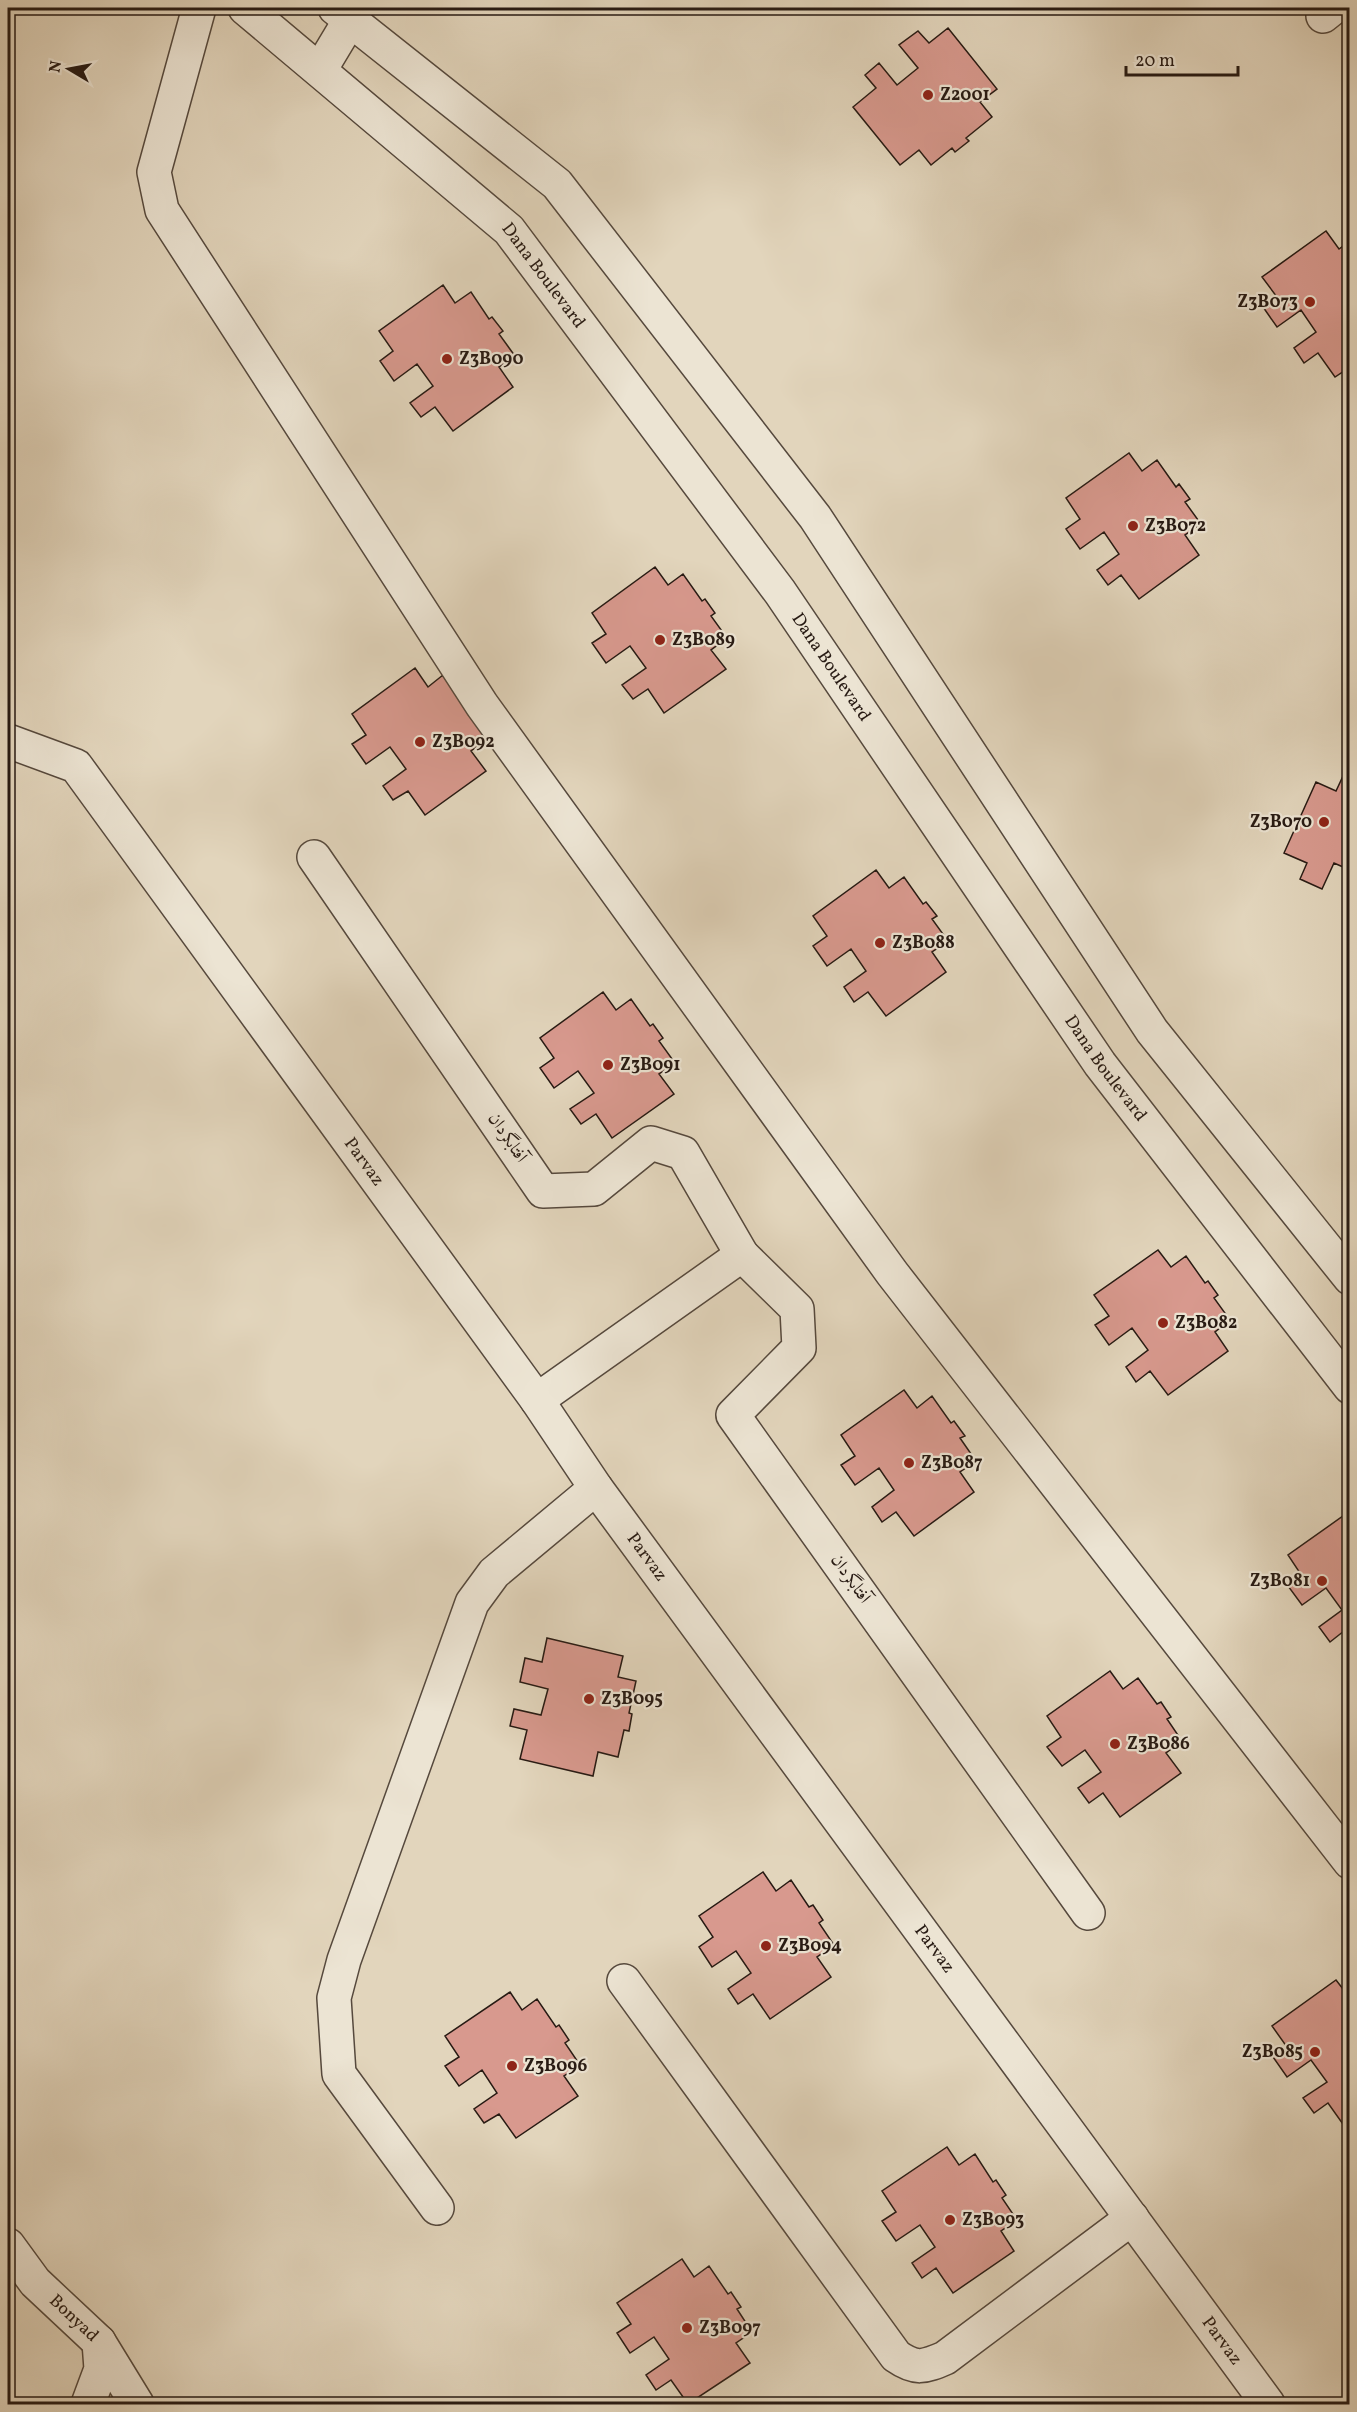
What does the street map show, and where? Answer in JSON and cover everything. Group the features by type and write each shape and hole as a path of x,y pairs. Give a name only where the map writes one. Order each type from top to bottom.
{"street":[{"path":"199,8 154,172 162,210 489,714 891,1273 1350,1862"},
{"name":"Dana Boulevard","path":"245,8 509,230 780,592 1100,1064 1350,1387"},
{"path":"320,70 346,12 556,184 815,518 1152,1031 1350,1278"},
{"name":"Parvaz","path":"8,741 76,766 537,1401 596,1488 1268,2404"},
{"name":"آفتابگردان","path":"314,857 543,1191 594,1189 651,1143 683,1153 742,1255 797,1309 799,1348 734,1415 1089,1913"},
{"path":"537,1401 742,1255"},
{"path":"437,2208 339,2074 334,1998 344,1960 472,1603 494,1573 596,1488"},
{"path":"624,1981 896,2356 909,2365 928,2366 945,2358 1132,2218"},
{"name":"Bonyad","path":"8,2245 34,2282 99,2342 101,2370 88,2404"},
{"path":"99,2342 138,2404"}],"building":[{"name":"Z2001","path":"948,28 997,89 980,102 992,117 966,138 969,141 955,152 952,148 931,165 919,150 900,165 853,107 876,88 865,75 879,63 897,85 918,68 899,45 918,31 929,43"},
{"name":"Z3B073","path":"1326,231 1339,249 1350,241 1350,367 1335,377 1318,353 1304,363 1294,348 1316,332 1301,310 1277,327 1263,307 1277,297 1262,277"},
{"name":"Z3B090","path":"443,285 455,303 471,292 489,319 492,317 503,331 499,334 515,356 499,367 513,387 453,431 435,407 421,417 410,403 433,386 417,364 394,381 380,361 393,351 379,331"},
{"name":"Z3B072","path":"1129,453 1142,471 1157,460 1176,487 1179,484 1190,499 1185,502 1201,524 1185,535 1199,555 1139,599 1121,575 1108,585 1097,570 1119,554 1104,532 1080,549 1066,529 1080,519 1066,498"},
{"name":"Z3B089","path":"655,567 668,585 683,574 702,601 705,599 715,613 711,616 727,638 711,650 726,669 664,713 648,689 633,699 622,685 646,668 630,646 606,663 592,643 606,634 592,613"},
{"name":"Z3B092","path":"415,668 428,687 443,675 487,739 471,751 486,771 425,815 408,791 393,800 383,786 406,769 390,747 366,764 352,744 366,735 352,714"},
{"name":"Z3B070","path":"1344,774 1350,776 1350,870 1334,863 1322,889 1300,879 1307,863 1284,853 1316,782 1336,791"},
{"name":"Z3B088","path":"876,870 889,888 904,877 923,904 926,902 937,916 932,919 948,941 932,952 946,972 886,1016 868,992 854,1002 844,987 866,971 851,949 827,966 813,946 827,936 813,916"},
{"name":"Z3B091","path":"603,992 616,1010 631,999 650,1026 653,1024 663,1038 659,1041 675,1063 659,1074 674,1094 612,1138 596,1114 581,1124 570,1109 594,1093 578,1071 554,1088 540,1068 554,1058 540,1038"},
{"name":"Z3B082","path":"1158,1250 1171,1267 1186,1256 1205,1283 1208,1281 1218,1295 1214,1298 1230,1320 1215,1332 1228,1351 1168,1395 1150,1371 1136,1382 1126,1367 1148,1350 1132,1328 1109,1345 1095,1325 1109,1316 1094,1295"},
{"name":"Z3B087","path":"904,1390 917,1408 932,1396 951,1423 954,1421 965,1436 960,1438 976,1461 960,1472 974,1492 914,1536 896,1512 882,1522 872,1507 894,1490 879,1468 855,1485 841,1465 855,1456 841,1435"},
{"name":"Z3B081","path":"1350,1511 1350,1639 1344,1631 1330,1642 1319,1627 1342,1610 1326,1588 1302,1605 1288,1586 1302,1576 1288,1555"},
{"name":"Z3B095","path":"547,1638 623,1656 618,1677 636,1681 629,1713 632,1714 629,1731 624,1730 618,1757 598,1752 593,1776 520,1759 527,1730 510,1726 514,1709 541,1715 548,1689 520,1682 525,1658 542,1662"},
{"name":"Z3B086","path":"1110,1671 1123,1689 1138,1678 1157,1704 1161,1702 1171,1717 1167,1719 1182,1741 1166,1753 1181,1773 1120,1817 1103,1793 1089,1803 1078,1788 1101,1772 1085,1750 1062,1766 1047,1747 1061,1737 1047,1716"},
{"name":"Z3B094","path":"763,1872 776,1891 791,1880 809,1907 813,1905 823,1920 819,1923 834,1945 817,1957 831,1977 770,2019 753,1994 738,2004 728,1989 751,1973 736,1951 712,1967 699,1947 713,1937 699,1916"},
{"name":"Z3B085","path":"1336,1980 1350,1998 1350,2124 1345,2127 1328,2103 1314,2113 1303,2098 1327,2082 1311,2060 1287,2077 1273,2057 1287,2047 1272,2026"},
{"name":"Z3B096","path":"510,1992 522,2010 537,1999 556,2027 559,2025 569,2040 565,2043 580,2065 564,2076 578,2096 516,2138 499,2114 484,2123 474,2109 497,2093 482,2070 459,2086 445,2066 459,2057 445,2036"},
{"name":"Z3B093","path":"947,2147 959,2165 975,2154 993,2182 996,2180 1006,2195 1002,2198 1017,2220 1001,2231 1014,2251 953,2293 936,2268 922,2278 912,2263 935,2247 920,2225 896,2241 882,2221 896,2212 882,2191"},
{"name":"Z3B097","path":"682,2259 694,2277 709,2266 728,2294 731,2292 741,2307 737,2309 752,2332 736,2343 750,2363 688,2404 671,2380 656,2390 646,2375 669,2359 654,2337 630,2353 617,2333 631,2324 617,2303"}],"place":[{"name":"Z2001","path":"928,95"},
{"name":"Z3B073","path":"1310,302"},
{"name":"Z3B090","path":"447,359"},
{"name":"Z3B072","path":"1133,526"},
{"name":"Z3B089","path":"660,640"},
{"name":"Z3B092","path":"420,742"},
{"name":"Z3B070","path":"1324,822"},
{"name":"Z3B088","path":"880,943"},
{"name":"Z3B091","path":"608,1065"},
{"name":"Z3B082","path":"1163,1323"},
{"name":"Z3B087","path":"909,1463"},
{"name":"Z3B081","path":"1322,1581"},
{"name":"Z3B095","path":"589,1699"},
{"name":"Z3B086","path":"1115,1744"},
{"name":"Z3B094","path":"766,1946"},
{"name":"Z3B085","path":"1315,2052"},
{"name":"Z3B096","path":"512,2066"},
{"name":"Z3B093","path":"950,2220"},
{"name":"Z3B097","path":"687,2328"}]}
